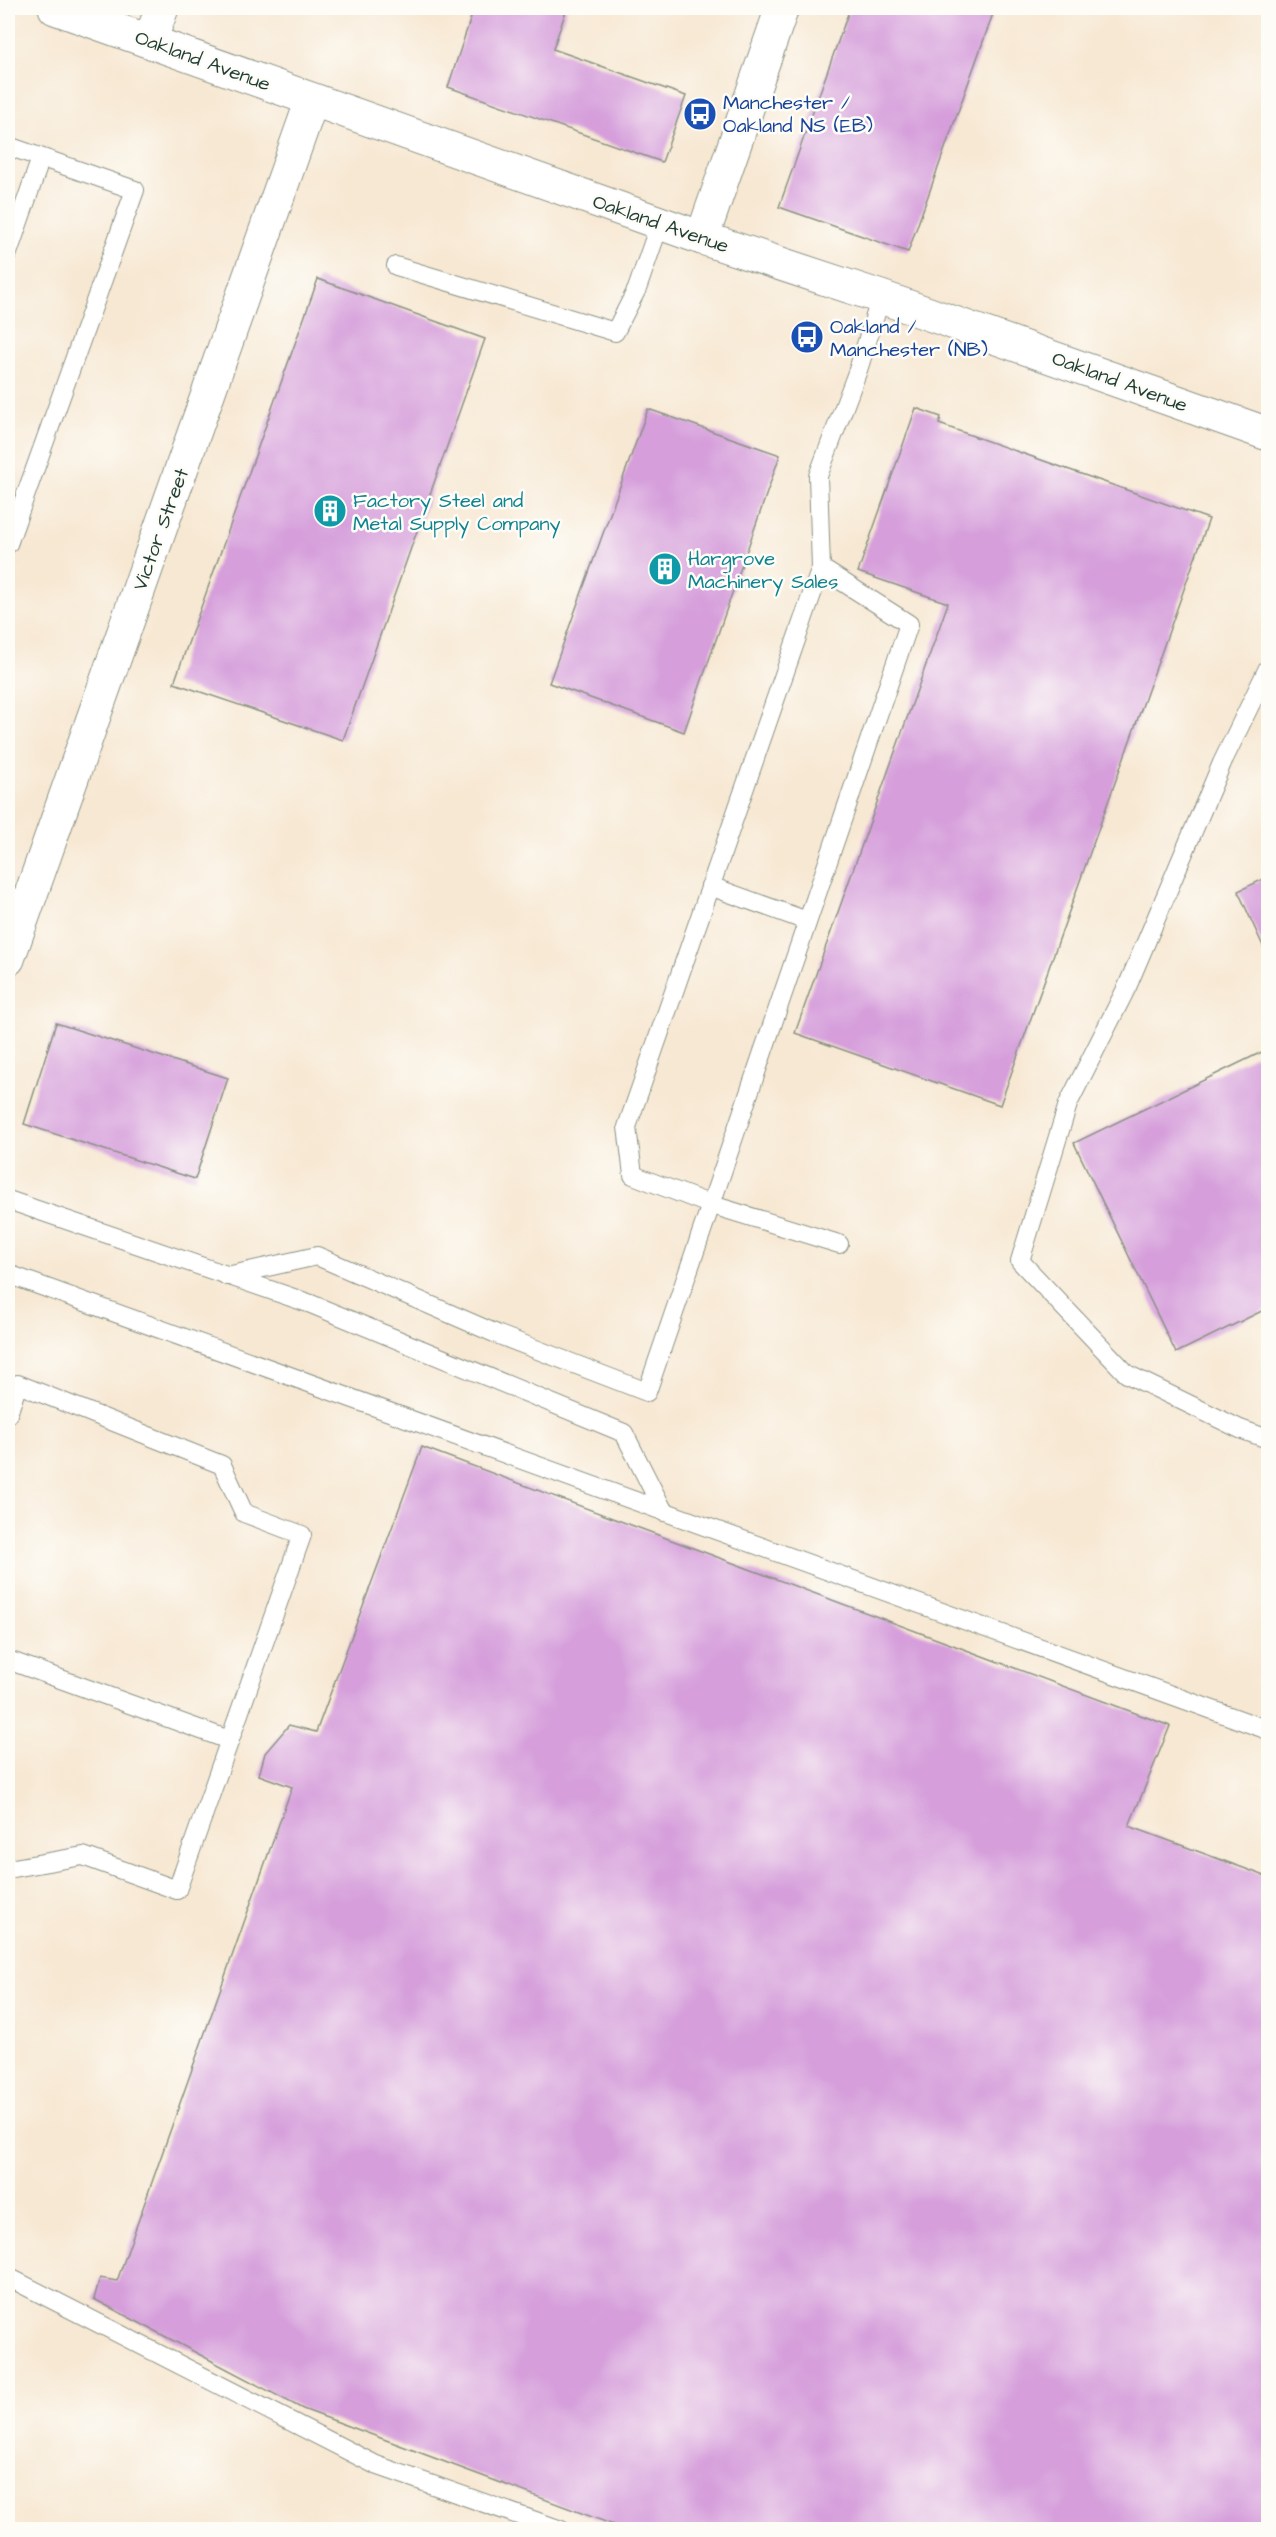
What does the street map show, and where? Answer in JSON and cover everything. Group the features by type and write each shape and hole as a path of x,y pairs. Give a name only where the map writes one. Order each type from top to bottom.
{"street":[{"name":"Oakland Avenue","path":"55,8 702,238 881,297 1269,434"},
{"path":"150,41 162,8"},
{"path":"702,238 782,8"},
{"name":"Victor Street","path":"8,959 312,100"}],"lane":[{"path":"8,146 135,190 8,544"},
{"path":"8,253 41,158"},
{"path":"396,266 615,332 637,289 660,223"},
{"path":"839,1244 710,1204 633,1175 627,1127 821,567 818,477 858,370 881,297"},
{"path":"227,1276 317,1256 499,1335 647,1392 909,624 821,567"},
{"path":"1269,668 1222,763 1127,987 1068,1104 1020,1261 1127,1374 1240,1429 1269,1439"},
{"path":"710,886 807,921"},
{"path":"8,1200 311,1304 624,1433 664,1512"},
{"path":"8,1274 1269,1730"},
{"path":"8,1414 18,1384 222,1466 244,1513 302,1535 177,1890 83,1856 8,1869"},
{"path":"8,1660 229,1740"},
{"path":"8,2277 376,2465 561,2529"}],"building":[{"path":"474,8 567,8 553,49 686,96 662,162 448,87"},
{"path":"850,8 995,8 908,252 779,207"},
{"name":"Factory Steel and Metal Supply Company","path":"318,279 485,339 343,740 174,683"},
{"path":"916,408 941,417 939,424 1209,519 1000,1105 795,1033 948,603 858,572"},
{"name":"Hargrove Machinery Sales","path":"648,409 780,455 684,732 549,683"},
{"path":"1268,877 1268,957 1238,891"},
{"path":"56,1023 228,1078 195,1179 24,1124"},
{"path":"1268,1049 1268,1308 1176,1353 1074,1143"},
{"path":"422,1447 1170,1726 1129,1826 1268,1877 1268,2530 627,2530 303,2409 94,2299 100,2278 117,2281 292,1787 259,1775 265,1753 289,1725 316,1732"}],"place":[{"name":"Manchester / Oakland NS (EB)","path":"700,114"},
{"name":"Oakland / Manchester (NB)","path":"807,337"},
{"name":"Factory Steel and Metal Supply Company","path":"330,511"},
{"name":"Hargrove Machinery Sales","path":"665,569"}]}
